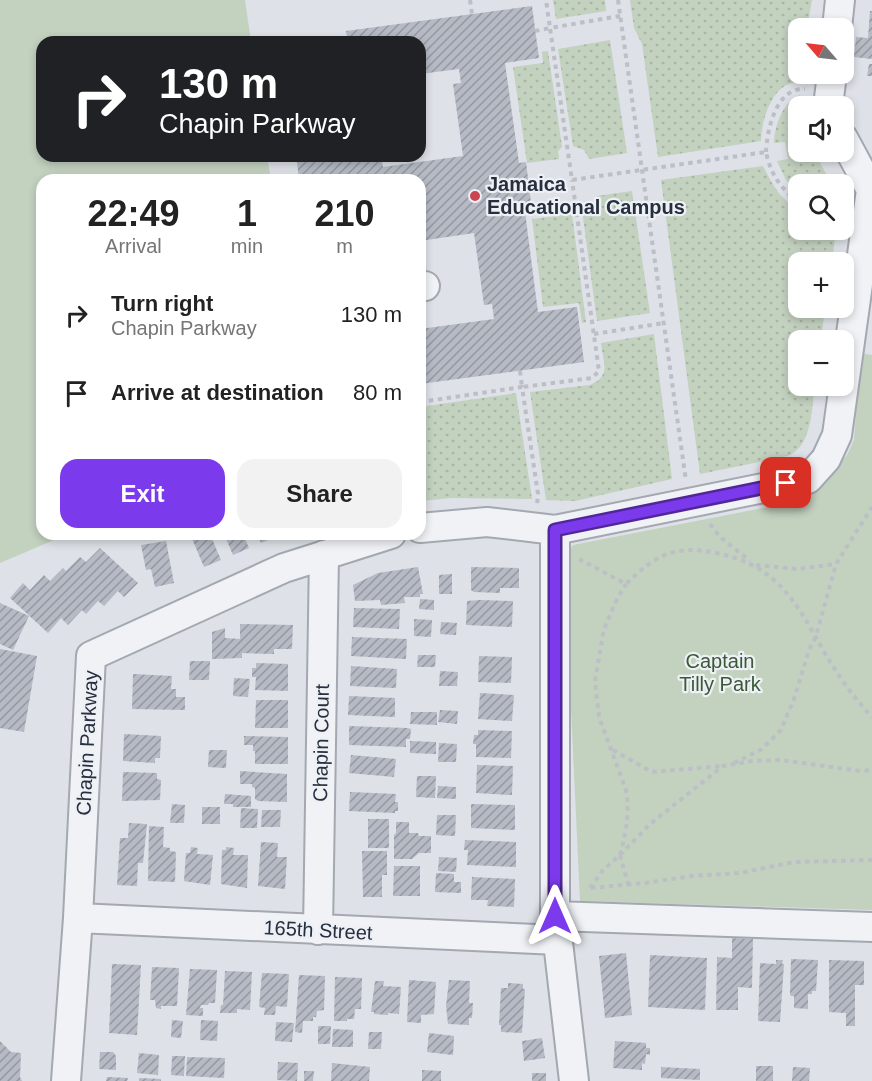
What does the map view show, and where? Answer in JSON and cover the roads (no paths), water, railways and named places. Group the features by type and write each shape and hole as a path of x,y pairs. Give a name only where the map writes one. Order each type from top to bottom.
{"street":[{"path":"838,18 840,0"},
{"path":"426,527 487,522 555,530 808,479 826,459 837,435 872,190 854,158"},
{"path":"555,530 556,928 574,1081"},
{"name":"Chapin Parkway","path":"66,1081 78,918 91,656 284,568 324,555 356,540"},
{"name":"Chapin Court","path":"318,930 324,555"},
{"name":"165th Street","path":"78,918 318,930 872,927"}],"place":[{"name":"Jamaica Educational Campus","path":"475,196"}],"park label":[{"name":"Captain Tilly Park","path":"720,672"}]}
